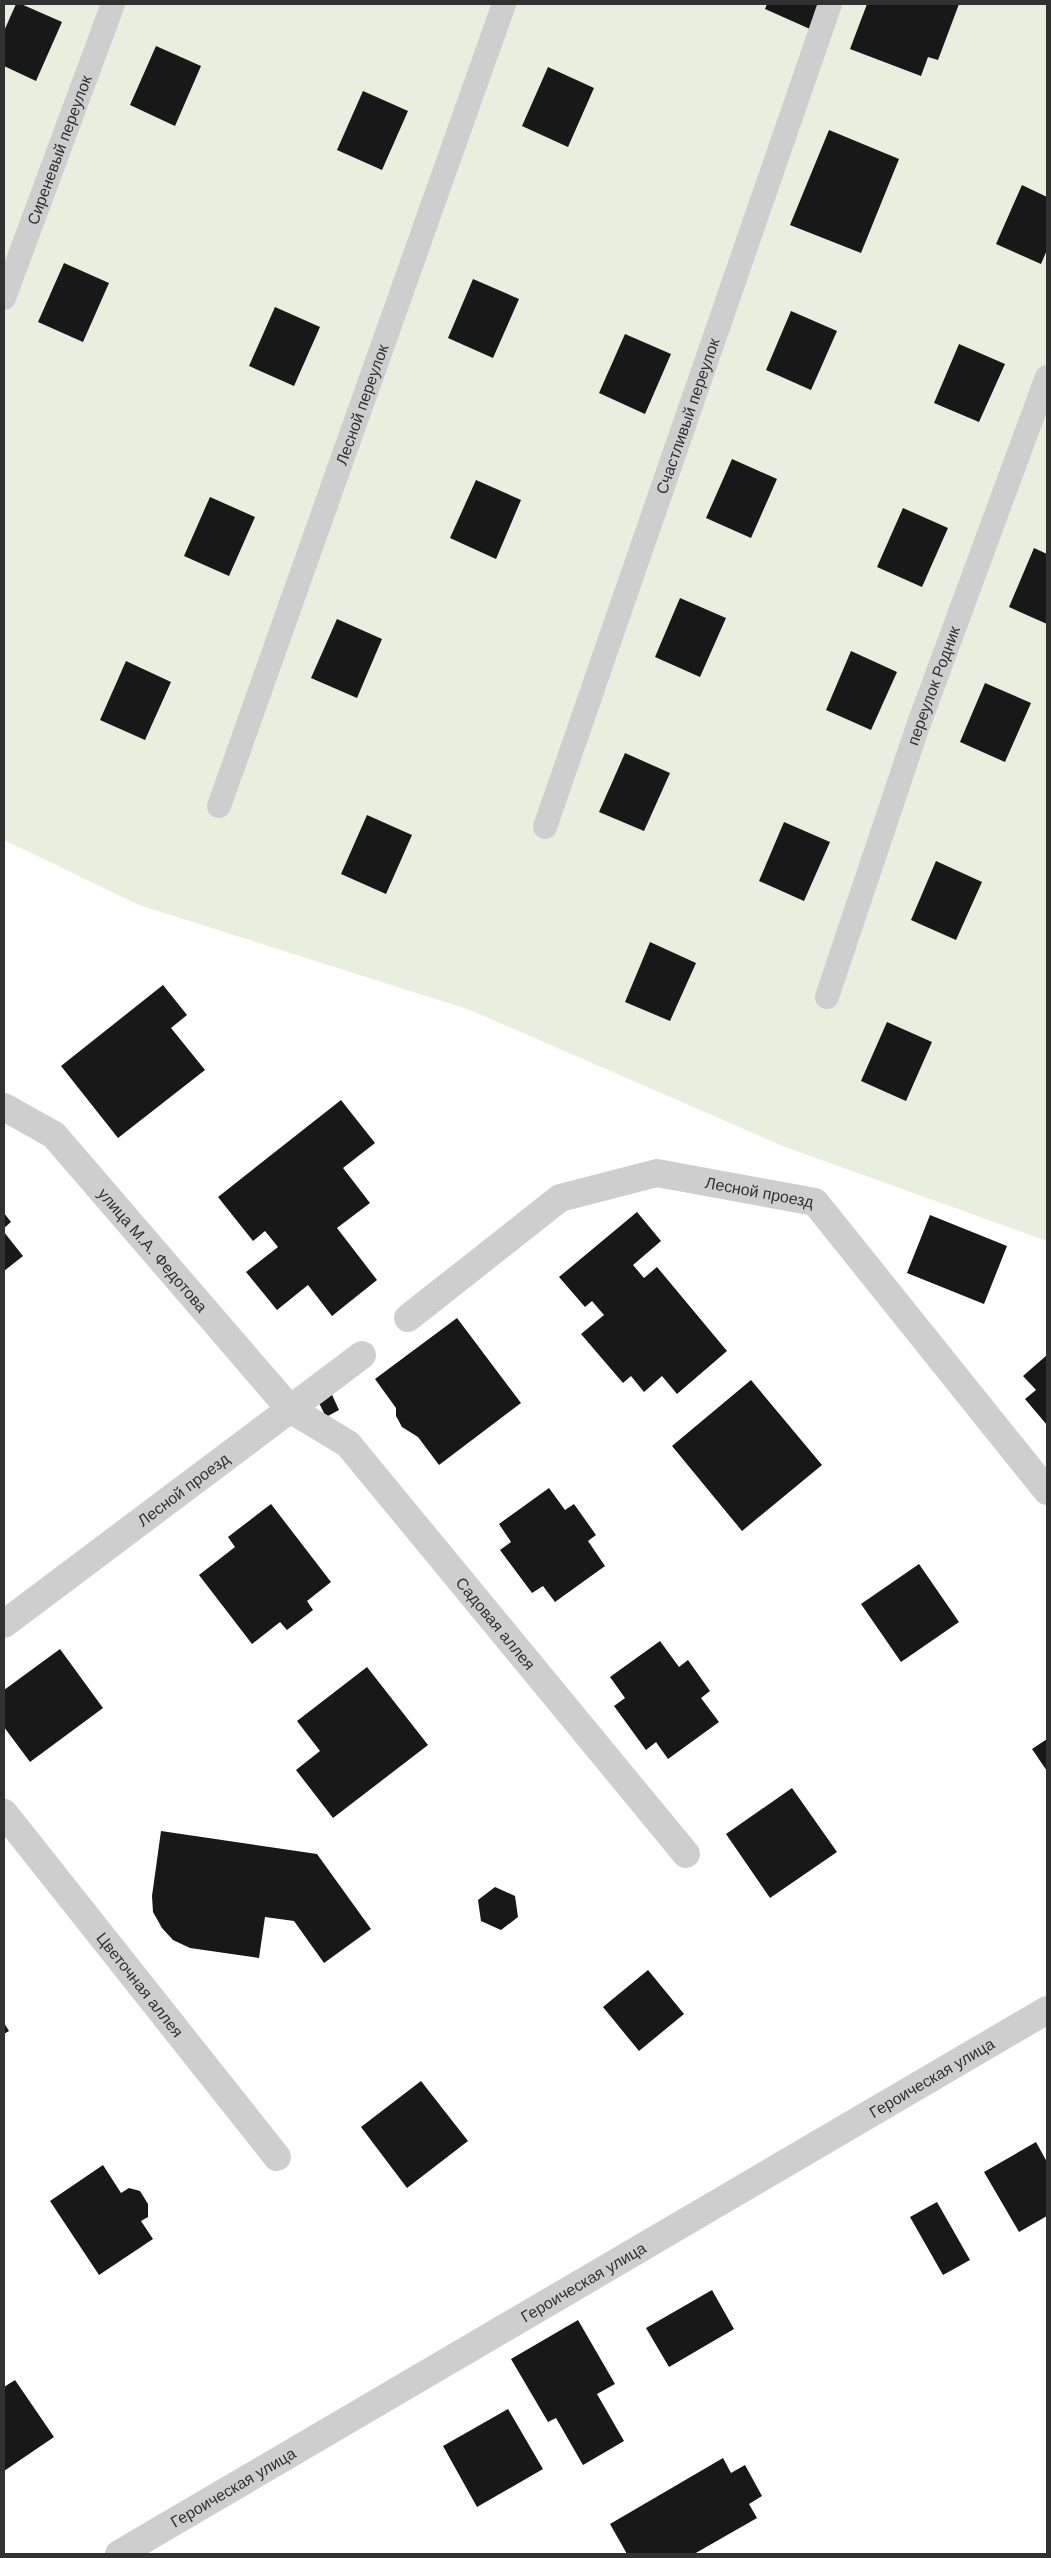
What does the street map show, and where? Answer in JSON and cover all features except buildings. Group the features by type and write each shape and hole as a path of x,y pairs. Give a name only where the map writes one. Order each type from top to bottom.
{"street":[{"name":"улица М.А. Федотова","path":"4,1107 54,1135 290,1409"},
{"name":"Лесной проезд","path":"408,1318 560,1198 657,1173 815,1202 1047,1491"},
{"name":"Лесной проезд","path":"4,1624 362,1355"},
{"name":"Садовая аллея","path":"290,1409 348,1444 686,1854"},
{"name":"Цветочная аллея","path":"4,1813 277,2157"},
{"name":"Героическая улица","path":"119,2554 1047,2010"}],"lane":[{"name":"Сиреневый переулок","path":"4,298 114,4"},
{"name":"Лесной переулок","path":"219,806 504,4"},
{"name":"Счастливый переулок","path":"545,827 830,4"},
{"name":"переулок Родник","path":"827,998 918,726 1047,377"}],"green space":[{"path":"4,4 1047,4 1047,1241 785,1147 470,1010 139,905 4,840"}]}
